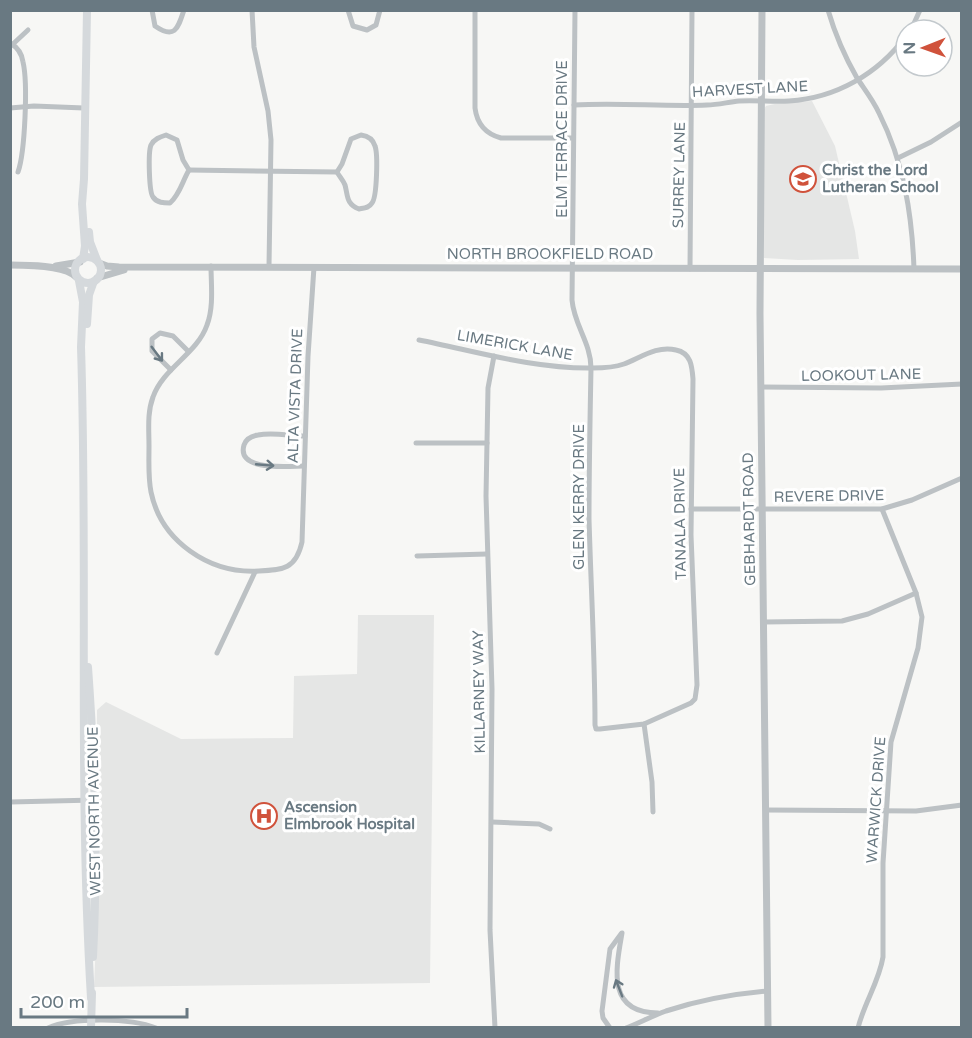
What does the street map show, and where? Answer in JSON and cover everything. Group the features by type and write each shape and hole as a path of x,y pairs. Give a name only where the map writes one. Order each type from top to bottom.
{"main road":[{"path":"84,179 89,236 100,272 95,279 87,283 77,279 76,270 82,260 85,246 82,204 87,10"},
{"path":"82,260 93,257 98,261"},
{"name":"WEST NORTH AVENUE","path":"77,279 83,297 84,625 93,742 90,800 96,891 91,1024"},
{"name":"WEST NORTH AVENUE","path":"82,363 90,290 95,279"}],"street":[{"path":"152,10 155,26 167,33 180,26 184,10"},
{"path":"252,10 254,47 268,111 271,171 269,266"},
{"path":"348,10 353,26 367,30 376,25 380,10"},
{"path":"475,10 475,108 483,128 501,138 573,138"},
{"name":"ELM TERRACE DRIVE","path":"573,268 574,10"},
{"name":"SURREY LANE","path":"690,268 692,10"},
{"name":"GEBHARDT ROAD","path":"762,10 760,269 768,1028"},
{"path":"828,10 836,34 858,80 880,113 898,158 908,195 914,269"},
{"path":"18,172 22,154 23,61 12,44 28,30"},
{"name":"HARVEST LANE","path":"574,105 691,105 810,98 842,88 858,80 886,59 894,50"},
{"path":"10,108 24,106 84,108"},
{"path":"898,158 931,142 962,122"},
{"path":"166,135 177,140 183,160 189,170 178,195 170,203 159,202 152,197 150,151 158,137 166,135"},
{"path":"361,135 372,140 376,148 376,164 375,195 372,203 359,209 350,204 347,200 345,184 337,172 351,139 361,135"},
{"path":"189,170 337,172"},
{"path":"10,265 65,266 82,260"},
{"name":"NORTH BROOKFIELD ROAD","path":"98,261 109,266 962,269"},
{"name":"NORTH BROOKFIELD ROAD","path":"95,279 138,266"},
{"path":"211,266 208,322 200,339 171,370 154,393 150,405 149,474 155,507 170,533 182,546 197,557 214,564 255,572 217,653"},
{"path":"44,267 68,272 77,279"},
{"name":"ALTA VISTA DRIVE","path":"255,572 282,570 299,554 314,267"},
{"name":"GLEN KERRY DRIVE","path":"573,268 574,314 589,348 591,368 590,521 596,729 644,724"},
{"path":"171,370 152,351 152,339 160,333 168,334 188,351"},
{"name":"LIMERICK LANE","path":"419,340 535,364 591,368 615,366 655,351 677,350"},
{"name":"TANALA DRIVE","path":"644,724 691,703 695,699 697,685 691,508 692,369 686,354 677,350"},
{"name":"KILLARNEY WAY","path":"494,356 488,388 487,554 492,689 490,940 495,1028"},
{"name":"LOOKOUT LANE","path":"761,387 881,388 962,384"},
{"path":"304,466 250,463 244,456 244,447 248,439 258,435 305,436"},
{"path":"416,443 487,443"},
{"name":"REVERE DRIVE","path":"691,508 882,509 912,500 962,478"},
{"name":"WARWICK DRIVE","path":"858,1028 881,971 883,863 891,742 921,639 922,617 916,593 882,509"},
{"path":"417,556 487,554"},
{"path":"764,622 842,621 868,614 916,593"},
{"path":"644,724 652,783 653,812"},
{"path":"10,802 90,800"},
{"path":"766,810 935,810 962,806"},
{"path":"492,822 539,824 550,829"},
{"path":"610,1028 603,1018 603,1002 610,949 622,933 615,973 619,990 629,1004 636,1009 645,1012 664,1012"},
{"path":"626,1028 664,1012 720,996 768,991"},
{"path":"48,1028 69,1022 91,1024 134,1022 156,1028"}],"shaded area":[{"name":"Christ the Lord Lutheran School","path":"812,101 835,146 855,231 859,259 764,258 763,111 766,106 775,104"},
{"name":"Ascension Elmbrook Hospital","path":"358,615 434,615 430,983 94,987 97,710 106,702 181,739 293,738 294,676 357,674"}],"place":[{"name":"Christ the Lord Lutheran School","path":"803,179"},
{"name":"Ascension Elmbrook Hospital","path":"264,816"}]}
